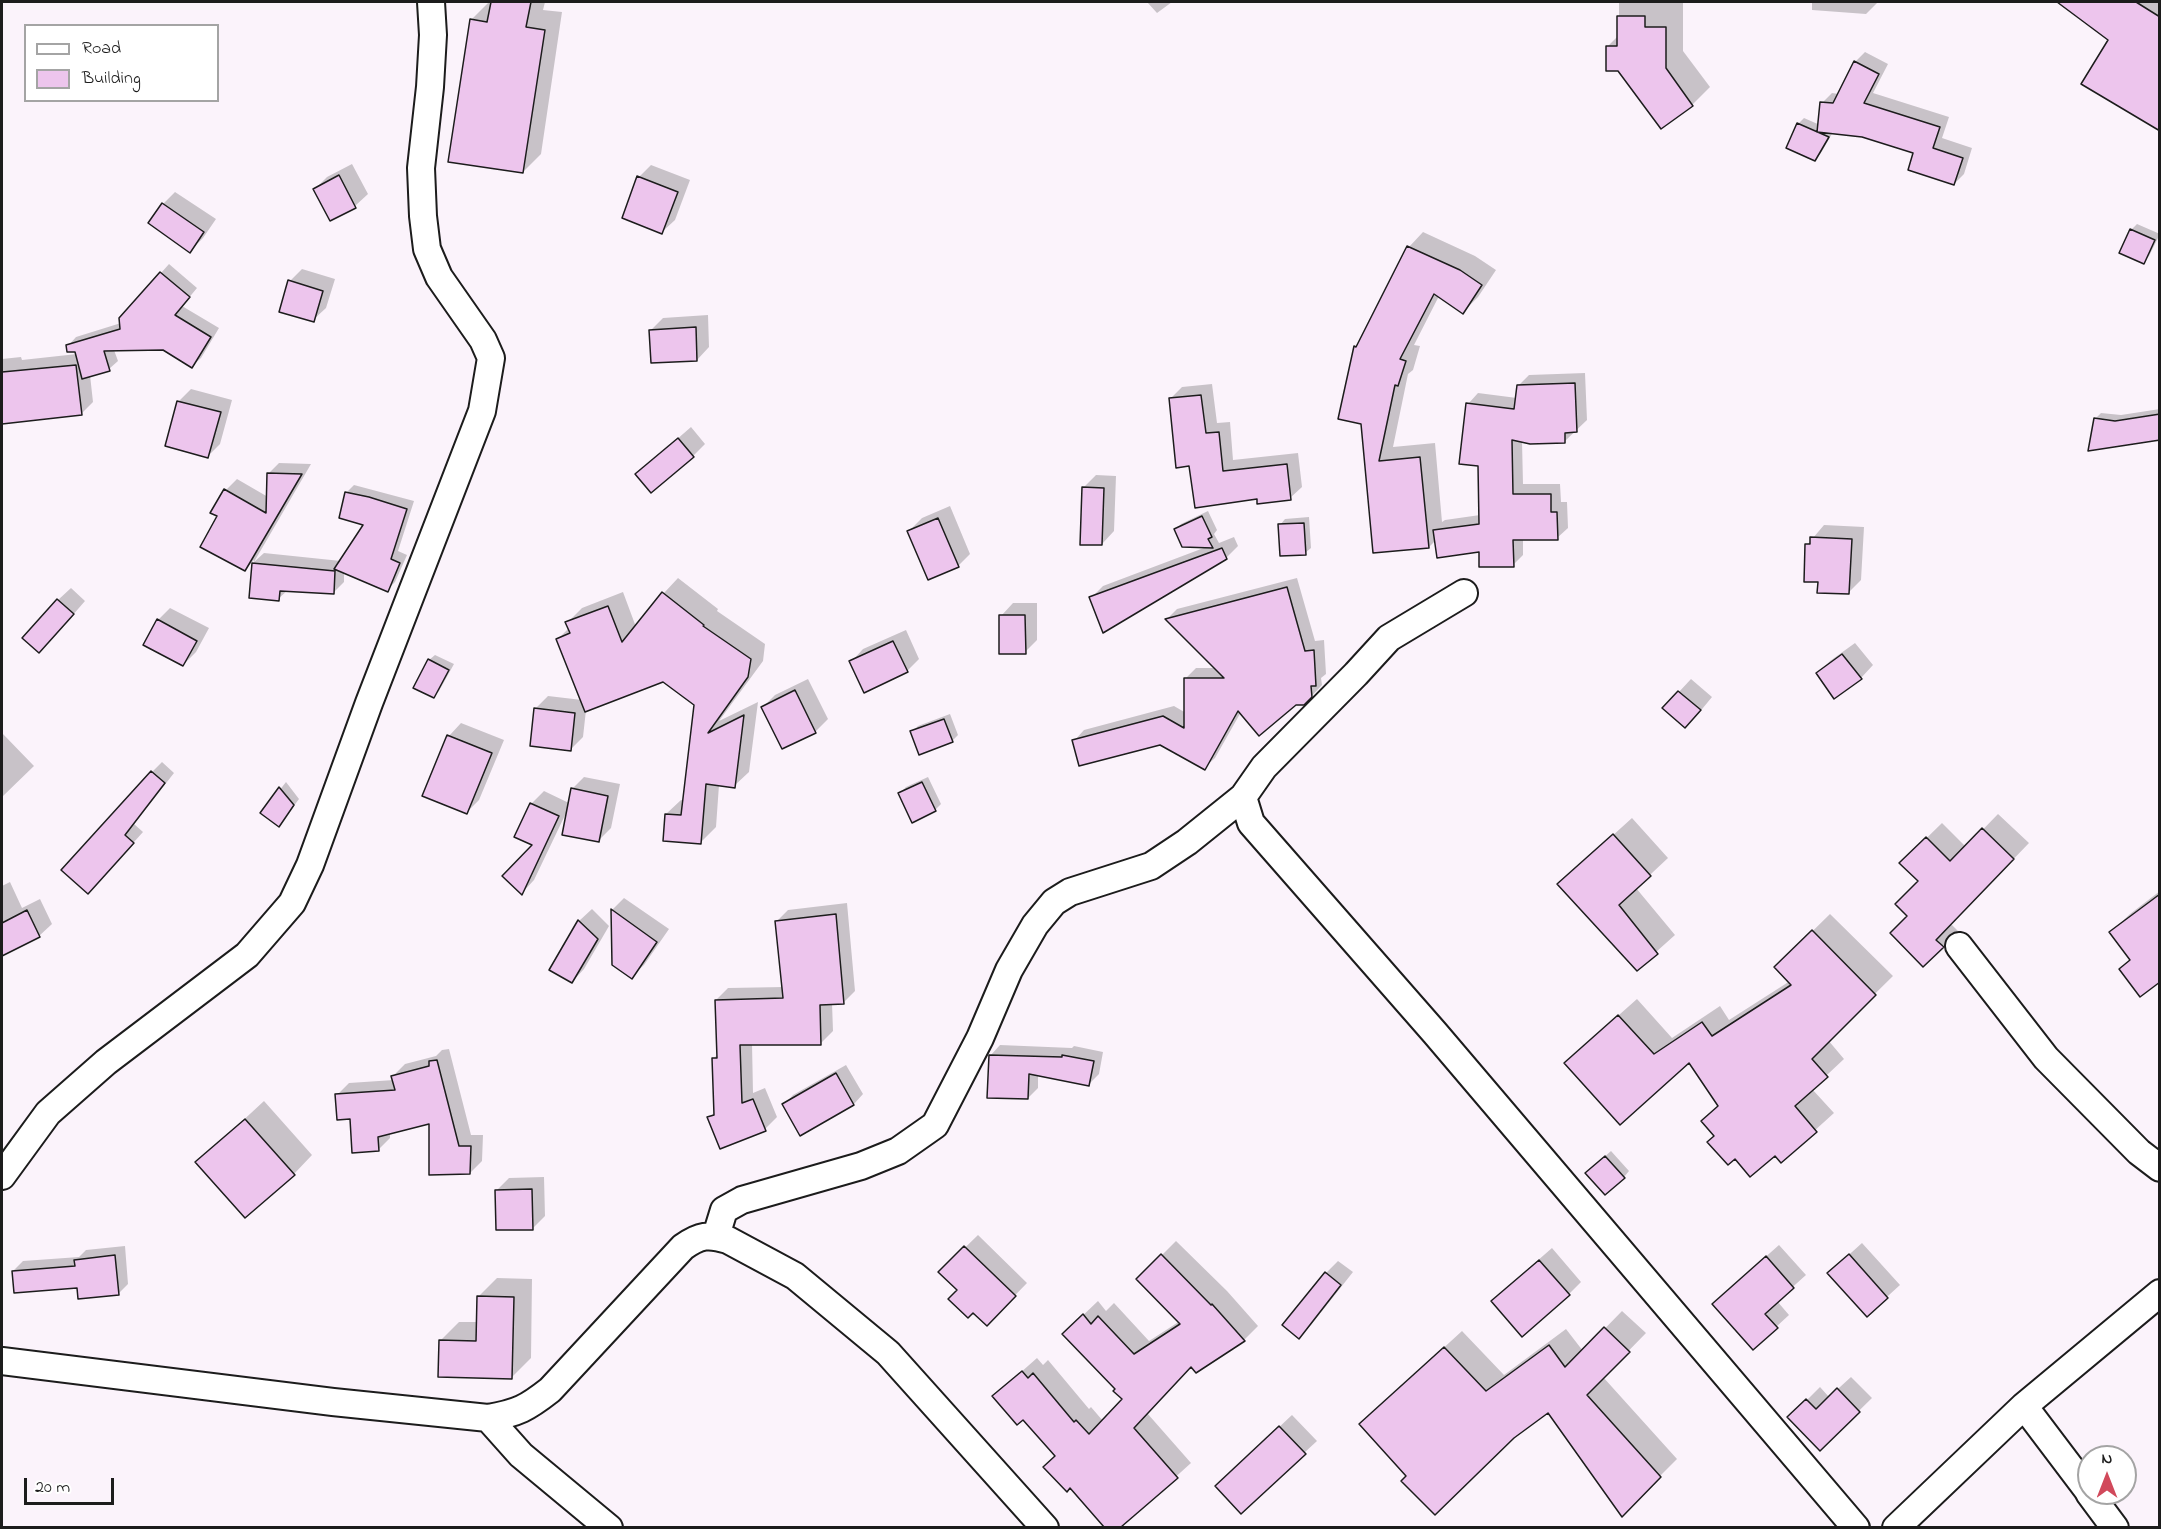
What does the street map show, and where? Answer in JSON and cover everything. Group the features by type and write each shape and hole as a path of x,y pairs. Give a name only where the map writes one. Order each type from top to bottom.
{"street":[{"path":"2,1176 48,1113 106,1062 247,955 292,903 310,865 369,703 478,422 486,393 491,358 483,340 439,276 428,249 423,216 421,168 430,87 433,35 431,2"},
{"path":"716,1236 724,1210 742,1200 861,1166 898,1151 935,1125 980,1038 1009,970 1035,925 1054,902 1070,892 1151,866 1187,842 1243,797 1264,767 1389,638 1464,593"},
{"path":"1243,797 1251,823 1435,1033 1856,1527"},
{"path":"1959,946 2046,1058 2139,1152 2160,1168"},
{"path":"2,1361 333,1402 488,1418 513,1414 534,1403 550,1390 683,1247 702,1236 716,1236 728,1240 795,1276 888,1353 1045,1527"},
{"path":"1896,1527 2024,1406 2160,1293"},
{"path":"2024,1406 2077,1477"},
{"path":"488,1418 521,1455 603,1525"},
{"path":"2098,1505 2115,1527"}],"building":[{"path":"491,2 531,2 526,27 545,30 523,173 448,162 470,19 487,22"},
{"path":"2057,2 2136,2 2160,17 2160,131 2081,84 2108,40"},
{"path":"1617,16 1645,16 1645,27 1666,27 1666,68 1693,106 1661,129 1618,71 1606,71 1606,46 1617,46"},
{"path":"1854,61 1879,74 1864,103 1940,127 1933,148 1963,158 1954,185 1908,170 1913,153 1862,137 1817,132 1820,102 1833,103"},
{"path":"1797,123 1829,137 1815,161 1786,148"},
{"path":"339,175 356,208 330,221 313,189"},
{"path":"637,176 678,192 662,234 622,218"},
{"path":"162,203 204,232 190,253 148,223"},
{"path":"2130,229 2155,240 2144,264 2119,253"},
{"path":"1407,246 1460,270 1482,285 1463,314 1434,294 1400,359 1406,361 1398,386 1395,385 1379,461 1420,457 1429,548 1373,553 1361,424 1338,419 1354,346 1356,347"},
{"path":"160,272 190,297 175,315 211,337 192,368 163,350 104,351 110,371 82,379 75,352 67,352 66,345 120,329 119,318"},
{"path":"288,280 323,291 314,322 279,312"},
{"path":"696,327 697,361 651,363 649,330"},
{"path":"76,365 82,415 2,424 2,372"},
{"path":"1575,383 1577,432 1565,433 1565,443 1530,444 1512,440 1513,494 1551,494 1551,512 1557,512 1558,540 1513,540 1514,567 1479,567 1479,552 1437,558 1433,530 1479,524 1478,466 1459,464 1466,403 1514,409 1517,385"},
{"path":"1201,395 1206,433 1219,432 1223,471 1287,464 1291,500 1257,504 1257,499 1195,508 1189,466 1176,468 1169,398"},
{"path":"177,401 221,412 208,458 165,446"},
{"path":"2160,414 2160,440 2088,451 2094,418 2115,421"},
{"path":"678,438 694,457 651,493 635,474"},
{"path":"267,473 302,474 245,571 200,547 217,516 210,513 224,489 266,513"},
{"path":"1082,487 1104,488 1102,545 1080,545"},
{"path":"345,492 407,509 391,559 400,563 388,592 334,569 363,525 339,518"},
{"path":"1202,516 1212,537 1208,539 1213,548 1182,547 1174,529"},
{"path":"938,518 959,567 928,580 907,531"},
{"path":"1304,523 1306,555 1280,556 1278,524"},
{"path":"1810,537 1852,539 1849,594 1817,593 1818,582 1804,582 1805,544 1810,544"},
{"path":"1222,548 1227,559 1103,633 1089,597"},
{"path":"252,563 335,571 334,594 280,591 279,601 249,598"},
{"path":"1287,587 1305,651 1314,650 1316,686 1311,686 1312,697 1304,705 1296,705 1259,736 1238,711 1205,770 1160,745 1079,766 1072,740 1163,716 1184,728 1184,678 1224,678 1165,619"},
{"path":"662,592 703,626 751,659 748,677 708,733 744,715 735,788 706,784 701,844 663,841 665,814 681,815 694,705 663,682 585,712 556,639 570,633 565,622 608,606 622,642"},
{"path":"57,599 74,614 39,653 22,638"},
{"path":"999,615 1025,615 1026,654 999,654"},
{"path":"157,619 197,641 183,666 143,645"},
{"path":"893,641 908,672 864,693 849,661"},
{"path":"1842,654 1862,679 1834,699 1816,673"},
{"path":"428,659 449,670 434,698 413,688"},
{"path":"795,690 816,733 782,749 761,707"},
{"path":"1678,691 1701,710 1685,728 1662,708"},
{"path":"534,708 575,713 571,751 530,746"},
{"path":"944,719 953,742 919,755 910,731"},
{"path":"447,735 492,753 467,814 422,796"},
{"path":"151,771 165,783 125,835 134,843 88,894 61,870"},
{"path":"922,782 936,811 912,823 898,793"},
{"path":"279,787 294,805 279,827 260,813"},
{"path":"571,788 608,796 599,842 562,835"},
{"path":"530,803 559,816 522,895 502,876 532,845 514,837"},
{"path":"1982,828 2014,859 1936,940 1944,947 1923,967 1890,933 1907,916 1895,904 1918,881 1899,863 1926,837 1950,861"},
{"path":"1613,834 1651,876 1619,905 1658,954 1637,971 1557,884"},
{"path":"2160,894 2160,982 2140,997 2119,969 2130,960 2109,932"},
{"path":"611,909 657,942 632,979 612,965"},
{"path":"27,910 40,937 2,956 2,923"},
{"path":"836,914 844,1004 820,1005 821,1045 740,1045 742,1103 753,1099 766,1131 720,1149 707,1117 714,1115 712,1058 717,1058 715,1000 783,998 775,921"},
{"path":"578,920 598,939 572,983 549,970"},
{"path":"1812,930 1876,995 1812,1059 1828,1077 1795,1106 1817,1132 1781,1163 1775,1156 1750,1177 1735,1159 1728,1165 1707,1142 1714,1136 1701,1121 1718,1106 1689,1063 1620,1125 1564,1063 1618,1015 1654,1054 1702,1022 1712,1036 1791,985 1774,967"},
{"path":"989,1055 1062,1057 1062,1055 1094,1061 1089,1086 1029,1074 1028,1099 987,1098"},
{"path":"437,1060 459,1146 471,1146 470,1174 429,1175 429,1124 378,1137 379,1151 352,1153 350,1119 337,1120 335,1094 395,1090 391,1076 429,1066 429,1061"},
{"path":"836,1073 854,1105 800,1136 782,1104"},
{"path":"245,1119 295,1175 245,1218 195,1162"},
{"path":"1605,1156 1625,1178 1605,1195 1585,1173"},
{"path":"532,1189 533,1230 496,1230 495,1190"},
{"path":"964,1246 1016,1296 987,1326 973,1313 968,1318 948,1299 957,1290 938,1272"},
{"path":"1161,1254 1212,1304 1245,1341 1196,1373 1191,1367 1134,1428 1178,1478 1121,1527 1104,1527 1070,1488 1067,1492 1043,1467 1055,1456 1023,1420 1017,1425 992,1396 1022,1371 1028,1378 1033,1373 1074,1422 1076,1420 1089,1434 1122,1399 1062,1334 1083,1314 1091,1324 1098,1316 1134,1354 1180,1324 1136,1279"},
{"path":"1849,1254 1888,1298 1867,1317 1827,1273"},
{"path":"115,1255 119,1295 78,1299 77,1288 14,1293 12,1271 75,1266 74,1260"},
{"path":"1766,1256 1794,1288 1765,1314 1778,1328 1753,1350 1712,1304"},
{"path":"1539,1260 1570,1295 1522,1337 1491,1301"},
{"path":"1325,1272 1341,1285 1299,1339 1282,1325"},
{"path":"477,1296 514,1297 512,1379 438,1377 439,1340 476,1341"},
{"path":"1604,1327 1630,1352 1587,1395 1661,1477 1622,1517 1548,1413 1514,1438 1435,1515 1401,1481 1406,1476 1359,1424 1444,1347 1486,1391 1549,1345 1565,1367"},
{"path":"1837,1388 1860,1412 1820,1451 1787,1417 1806,1399 1816,1409"},
{"path":"1279,1426 1306,1454 1241,1514 1215,1486"}]}
